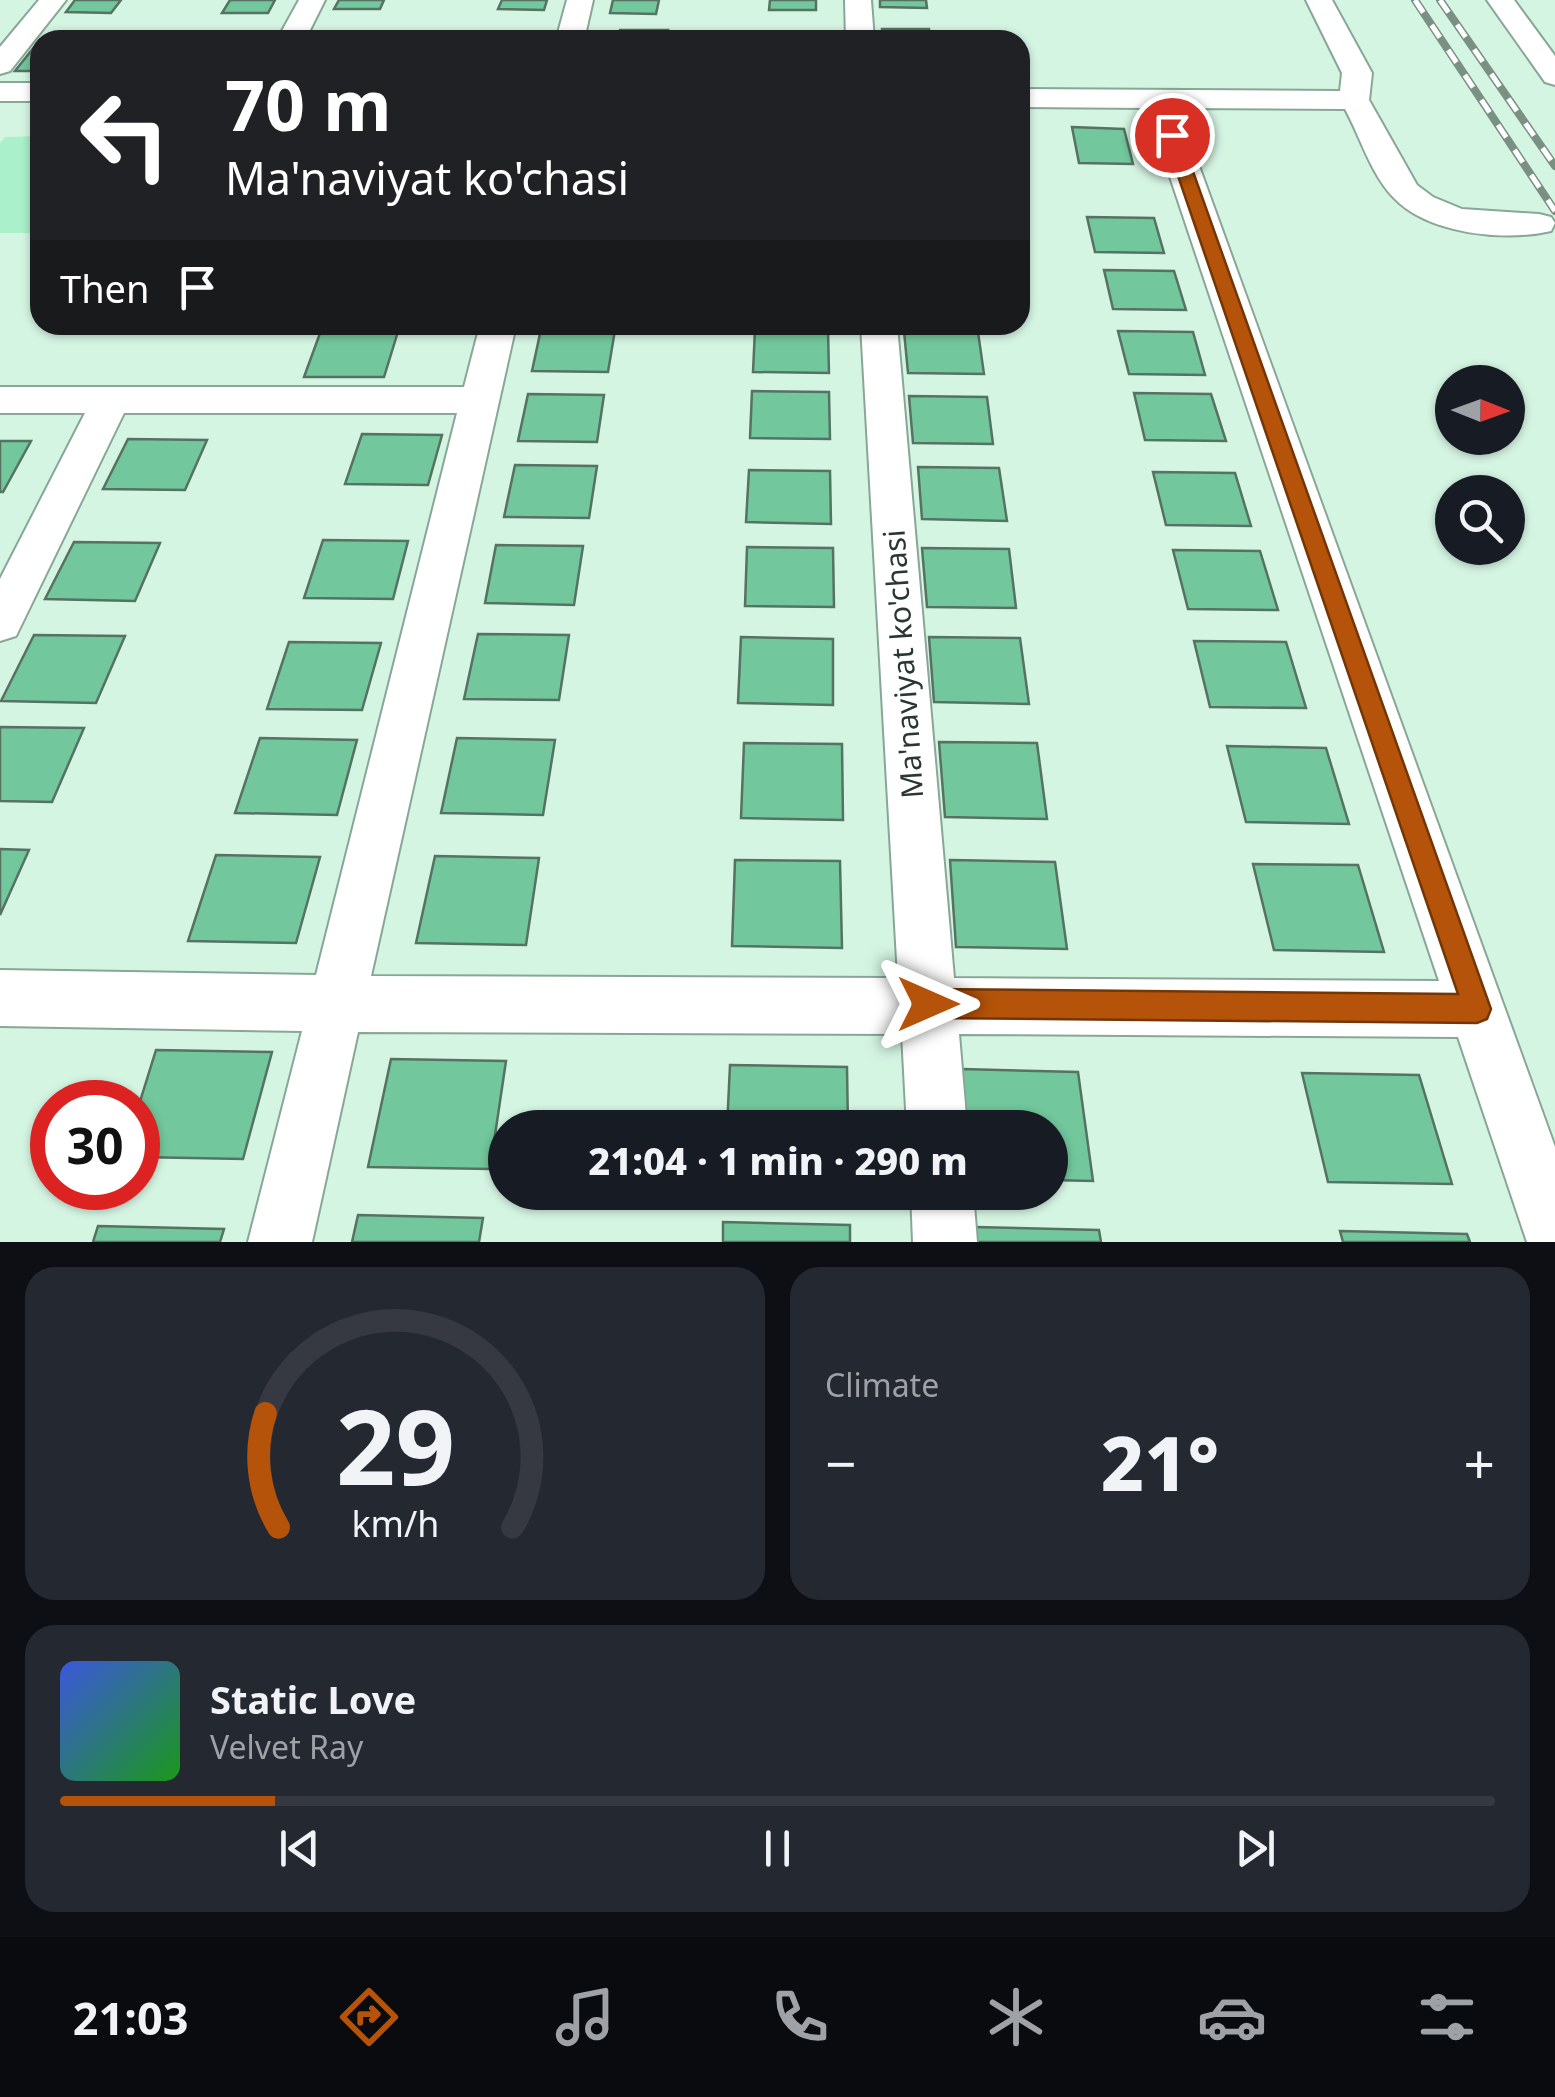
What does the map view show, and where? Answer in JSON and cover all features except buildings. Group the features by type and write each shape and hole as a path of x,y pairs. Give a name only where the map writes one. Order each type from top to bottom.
{"street":[{"path":"0,66 53,0"},
{"path":"296,30 312,0"},
{"path":"572,30 580,0"},
{"path":"858,0 860,30"},
{"path":"1319,0 1357,72 1354,100 1369,120 1394,176 1408,196 1454,219 1539,224"},
{"path":"1500,0 1555,76"},
{"path":"0,92 30,92"},
{"path":"1030,98 1354,100"},
{"path":"1159,98 1555,1233"},
{"path":"280,1242 495,335"},
{"name":"Ma'naviyat ko'chasi","path":"881,335 936,1110"},
{"path":"0,400 479,400"},
{"path":"0,623 111,401"},
{"path":"0,998 334,1006 928,1004 1477,1009"},
{"path":"943,1210 945,1242"}],"green space":[{"path":"30,136 30,233 0,233 0,143 5,137"}],"railway":[{"path":"1415,0 1555,211"},
{"path":"1440,0 1555,166"}],"route":[{"path":"928,1004 1477,1009 1172,135"}]}
